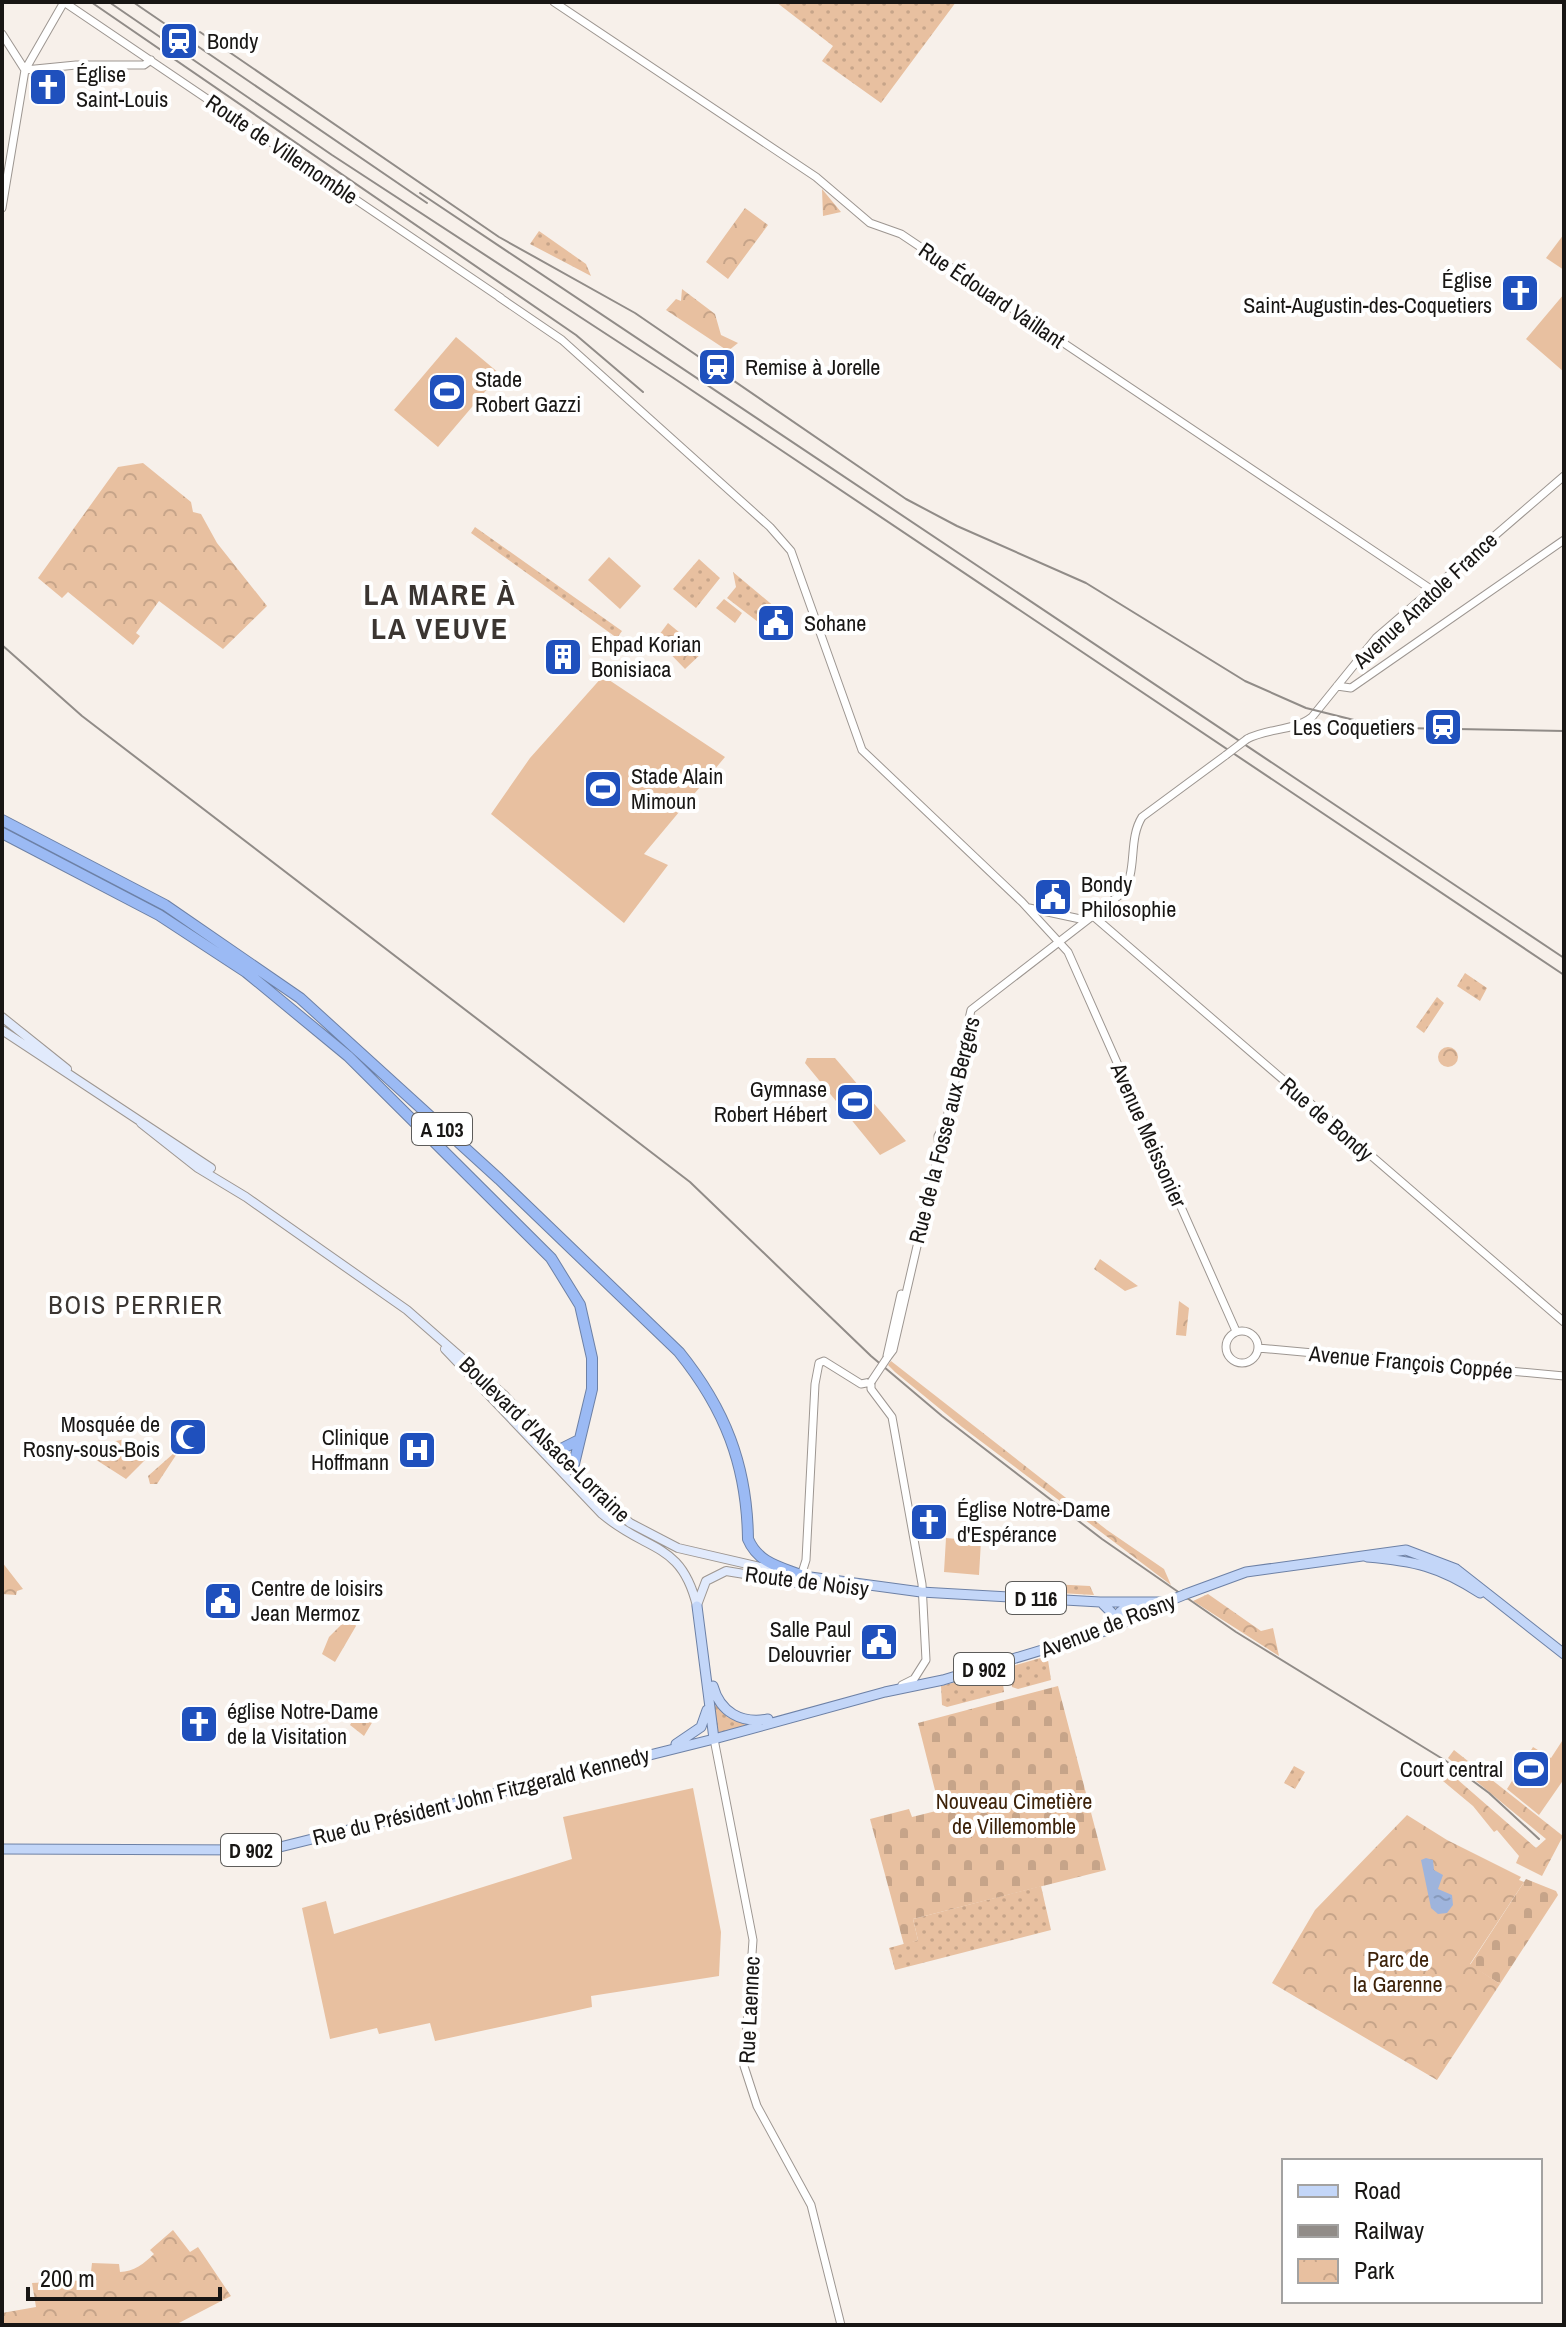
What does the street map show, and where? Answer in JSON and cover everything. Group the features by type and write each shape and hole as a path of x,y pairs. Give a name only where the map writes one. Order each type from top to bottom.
{"highway":[{"name":"A 103","path":"2,820 165,905 300,998 499,1179 679,1352 715,1401 730,1432 744,1482 748,1539 753,1550 765,1561 798,1579"},
{"name":"A 103","path":"2,833 159,915 256,980 348,1056 440,1143 551,1258 580,1305 588,1332 592,1389 577,1441 573,1468"},
{"path":"557,1451 577,1441"}],"main road":[{"name":"Boulevard d'Alsace-Lorraine","path":"2,1017 79,1080"},
{"name":"Boulevard d'Alsace-Lorraine","path":"2,1030 199,1160 246,1197"},
{"name":"Boulevard d'Alsace-Lorraine","path":"141,1123 160,1141 407,1310 504,1395 617,1513 664,1542 694,1553 798,1579"},
{"path":"160,1141 192,1160 199,1160"},
{"name":"Boulevard d'Alsace-Lorraine","path":"430,1331 581,1493 621,1530 682,1566 690,1579 697,1606"},
{"path":"573,1468 581,1493"},
{"name":"Avenue de Rosny","path":"714,1739 885,1692 943,1680 1082,1639 1246,1572 1406,1550 1446,1563 1564,1654"},
{"name":"Avenue de Rosny","path":"1364,1555 1414,1561 1486,1593"},
{"name":"Avenue de Rosny","path":"1414,1561 1423,1559 1442,1566 1446,1563"},
{"name":"Route de Noisy","path":"697,1606 706,1581 726,1571 921,1592 1131,1604 1169,1601"},
{"name":"D 902","path":"1082,1639 1106,1627 1113,1618 1112,1609 1100,1602"},
{"path":"1131,1604 1120,1612 1131,1621"},
{"name":"Rue Laennec","path":"697,1606 709,1679 714,1739"},
{"name":"Rue Laennec","path":"709,1679 719,1702 744,1720 800,1714"},
{"name":"Rue Laennec","path":"695,1734 705,1719 705,1687 709,1679"},
{"path":"695,1734 714,1739"},
{"name":"D 902","path":"672,1748 695,1734"},
{"name":"D 902","path":"672,1748 714,1739"},
{"name":"Rue du Président John Fitzgerald Kennedy","path":"2,1849 271,1848 672,1748"},
{"path":"2,1861 14,1850"}],"street":[{"name":"Route de Villemomble","path":"64,2 499,297 559,344 567,346 787,546 794,557 862,750 1060,940"},
{"path":"2,208 25,70 64,2"},
{"name":"Rue Édouard Vaillant","path":"554,2 816,177 864,219 901,234 1432,590"},
{"path":"2,34 25,70"},
{"path":"25,70 76,65 144,65 151,60"},
{"name":"Avenue Anatole France","path":"1060,940 1121,894 1128,883 1134,832 1142,817 1247,739 1306,721 1376,638 1564,476"},
{"path":"1337,686 1351,688 1564,540"},
{"path":"1028,908 1089,917"},
{"name":"Rue de Bondy","path":"1089,917 1564,1322"},
{"name":"Rue de la Fosse aux Bergers","path":"871,1382 887,1358 892,1324 939,1151 938,1136 946,1122 971,1010 1060,940"},
{"name":"Avenue Meissonier","path":"1060,940 1236,1331"},
{"path":"1236,1331 1252,1333 1258,1348 1249,1362 1237,1362 1230,1357 1226,1342 1236,1331"},
{"name":"Avenue François Coppée","path":"1258,1348 1564,1376"},
{"path":"798,1579 812,1485 821,1373 838,1370 861,1384 871,1382 871,1389 892,1417 921,1592 927,1651 924,1667 912,1681 885,1692"},
{"path":"906,1590 923,1615"},
{"name":"Rue Laennec","path":"714,1739 753,1940 744,2066 757,2106 811,2205 841,2325"}],"green space":[{"path":"776,2 956,2 881,103 822,61 833,46"},
{"path":"822,189 841,212 823,216"},
{"path":"745,208 768,225 728,279 706,262"},
{"path":"539,231 586,264 591,276 530,244"},
{"path":"1564,234 1564,270 1546,258"},
{"path":"682,289 715,314 721,335 738,343 728,351 666,310 676,299 681,301"},
{"path":"1564,294 1564,372 1526,339"},
{"name":"Stade Robert Gazzi","path":"456,337 500,374 438,447 394,410"},
{"path":"143,463 191,502 193,512 201,514 217,543 267,606 223,649 159,601 136,633 140,636 133,645 68,592 62,598 38,578 118,467"},
{"path":"475,527 622,631 617,638 471,533"},
{"path":"609,557 641,586 620,609 588,580"},
{"path":"699,559 720,578 696,608 673,589"},
{"path":"733,572 776,608 762,625 727,598 736,587"},
{"path":"724,599 742,613 735,623 716,608"},
{"path":"668,623 703,652 685,669 656,639"},
{"name":"Stade Alain Mimoun","path":"603,676 725,757 644,854 668,865 624,923 491,814 530,758"},
{"path":"1465,973 1487,988 1480,1001 1457,986"},
{"path":"1437,997 1444,1003 1424,1033 1416,1027"},
{"path":"1448,1047 1455,1050 1458,1057 1455,1064 1448,1067 1441,1064 1438,1057 1441,1050"},
{"name":"Gymnase Robert Hébert","path":"807,1058 835,1058 906,1141 880,1155 805,1063"},
{"path":"1100,1259 1138,1286 1125,1291 1094,1269"},
{"path":"1179,1301 1189,1308 1186,1336 1176,1335"},
{"path":"891,1361 1107,1530 1164,1569 1171,1585 962,1427 895,1372 888,1365"},
{"path":"126,1439 149,1456 126,1479 87,1454 111,1442"},
{"path":"182,1446 157,1484 150,1484 148,1476"},
{"path":"946,1538 981,1541 979,1575 944,1572"},
{"path":"2,1562 23,1589 16,1595 2,1594"},
{"path":"1031,1583 1090,1586 1094,1595 1026,1591"},
{"path":"1208,1594 1261,1631 1273,1628 1279,1656 1193,1601"},
{"path":"350,1616 356,1626 335,1662 322,1654 329,1637"},
{"path":"1044,1657 1048,1660 1051,1680 1018,1689 1012,1687 1009,1667"},
{"path":"997,1671 1002,1675 1004,1692 947,1707 942,1705 941,1686"},
{"name":"Nouveau Cimetière de Villemomble","path":"1058,1686 1106,1870 913,1919 918,1940 904,1945 870,1819 909,1809 912,1817 940,1810 918,1723"},
{"path":"713,1701 727,1717 749,1726 715,1735"},
{"path":"362,1703 379,1711 364,1736 350,1725"},
{"path":"1564,1738 1564,1779 1539,1815 1507,1789 1533,1747 1551,1758"},
{"path":"1454,1750 1563,1836 1542,1876 1516,1863 1519,1856 1497,1830 1494,1832 1473,1806 1437,1776 1442,1766 1536,1848 1546,1839 1448,1758"},
{"path":"1294,1766 1305,1772 1295,1789 1284,1783"},
{"path":"693,1788 721,1932 719,1976 591,1996 592,2007 435,2041 430,2023 379,2034 377,2028 330,2039 302,1908 326,1901 334,1934 572,1859 563,1817"},
{"name":"Parc de la Garenne","path":"1407,1815 1447,1840 1521,1877 1519,1880 1524,1882 1470,1964 1500,1984 1437,2080 1272,1983 1315,1910"},
{"path":"1526,1879 1556,1891 1558,1895 1500,1984 1470,1965"},
{"path":"1041,1886 1051,1930 895,1970 889,1948 918,1940 913,1919"},
{"path":"173,2230 190,2252 198,2247 231,2296 175,2325 2,2325 2,2313 36,2307 32,2283 90,2280 92,2263 119,2264 120,2272 130,2270 154,2254 150,2250"}],"water":[{"path":"1421,1860 1433,1860 1434,1870 1443,1875 1438,1889 1452,1895 1453,1905 1447,1913 1438,1914 1431,1908"}],"tram line":[{"path":"91,2 576,335 643,392"},
{"path":"200,32 499,237 635,313 906,499 957,526 1086,583 1245,681 1306,708 1366,723 1401,728 1564,731"}],"railway":[{"path":"109,2 332,155 672,377 1564,975"},
{"path":"133,2 427,203"},
{"path":"420,193 1564,958"},
{"path":"2,645 82,716 690,1182 871,1356 942,1416 1102,1539 1236,1632 1446,1761 1489,1793 1539,1839"}],"place":[{"name":"Bondy","path":"179,41"},
{"name":"Église Saint-Louis","path":"48,87"},
{"name":"Église Saint-Augustin-des-Coquetiers","path":"1520,293"},
{"name":"Remise à Jorelle","path":"717,367"},
{"name":"Stade Robert Gazzi","path":"447,392"},
{"name":"Sohane","path":"776,623"},
{"name":"Ehpad Korian Bonisiaca","path":"563,657"},
{"name":"Les Coquetiers","path":"1443,727"},
{"name":"Stade Alain Mimoun","path":"603,789"},
{"name":"Bondy Philosophie","path":"1053,897"},
{"name":"Gymnase Robert Hébert","path":"855,1102"},
{"name":"Mosquée de Rosny-sous-Bois","path":"188,1437"},
{"name":"Clinique Hoffmann","path":"417,1450"},
{"name":"Église Notre-Dame d'Espérance","path":"929,1522"},
{"name":"Centre de loisirs Jean Mermoz","path":"223,1601"},
{"name":"Salle Paul Delouvrier","path":"879,1642"},
{"name":"église Notre-Dame de la Visitation","path":"199,1724"},
{"name":"Court central","path":"1531,1769"}],"district":[{"name":"LA MARE À LA VEUVE","path":"440,611"},
{"name":"BOIS PERRIER","path":"136,1304"}]}
